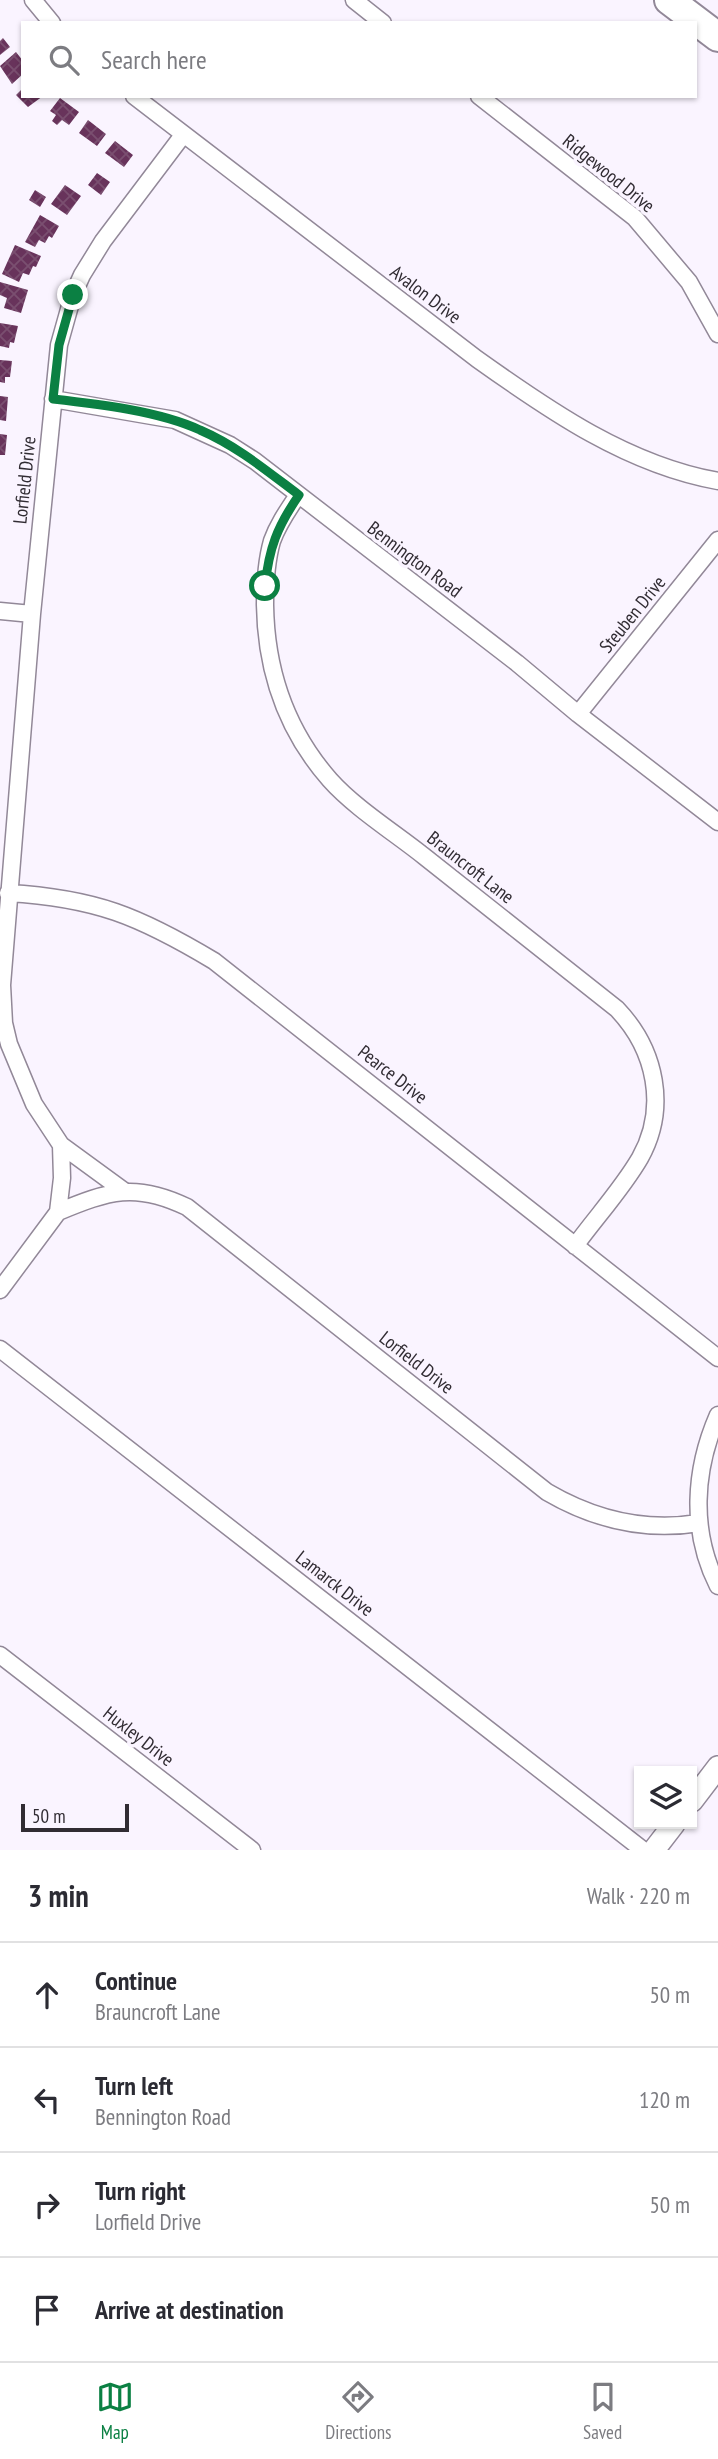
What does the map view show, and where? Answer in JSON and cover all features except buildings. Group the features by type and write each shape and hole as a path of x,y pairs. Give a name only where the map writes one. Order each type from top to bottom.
{"highway":[{"path":"669,0 697,21"},
{"path":"697,21 718,37"}],"street":[{"path":"33,0 50,21"},
{"path":"354,0 380,21"},
{"name":"Avalon Drive","path":"137,98 531,398 588,432 647,460 687,475 718,481"},
{"name":"Ridgewood Drive","path":"482,98 635,218 689,282 718,334"},
{"name":"Lorfield Drive","path":"124,1191 61,1145 34,1104 9,1044 4,1023 2,985 32,614 53,399 64,320 82,275 103,241 183,135"},
{"name":"Bennington Road","path":"53,399 175,420 200,429 255,461 718,822"},
{"name":"Brauncroft Lane","path":"299,495 281,521 273,540 267,559 265,586 265,623 271,663 277,691 295,730 319,766 351,801 617,1009 640,1038 649,1057 656,1098 648,1139 633,1169 575,1246"},
{"name":"Steuben Drive","path":"579,714 718,540"},
{"path":"0,611 32,614"},
{"name":"Pearce Drive","path":"8,893 72,899 101,905 167,933 202,954 242,982 718,1358"},
{"path":"0,1290 58,1212 62,1178 61,1145"},
{"name":"Lorfield Drive","path":"58,1212 100,1195 124,1191 152,1194 187,1207 547,1492 595,1516 641,1526 699,1523"},
{"name":"Lamarck Drive","path":"0,1349 643,1850"},
{"path":"718,1415 701,1465 698,1491 699,1523 704,1550 718,1586"},
{"name":"Huxley Drive","path":"0,1655 252,1850"},
{"path":"697,1794 718,1767"},
{"path":"654,1850 670,1829"}],"route":[{"path":"73,295 59,345 53,399 175,420 200,429 255,461 299,495 281,521 273,540 267,559 265,586"}]}
